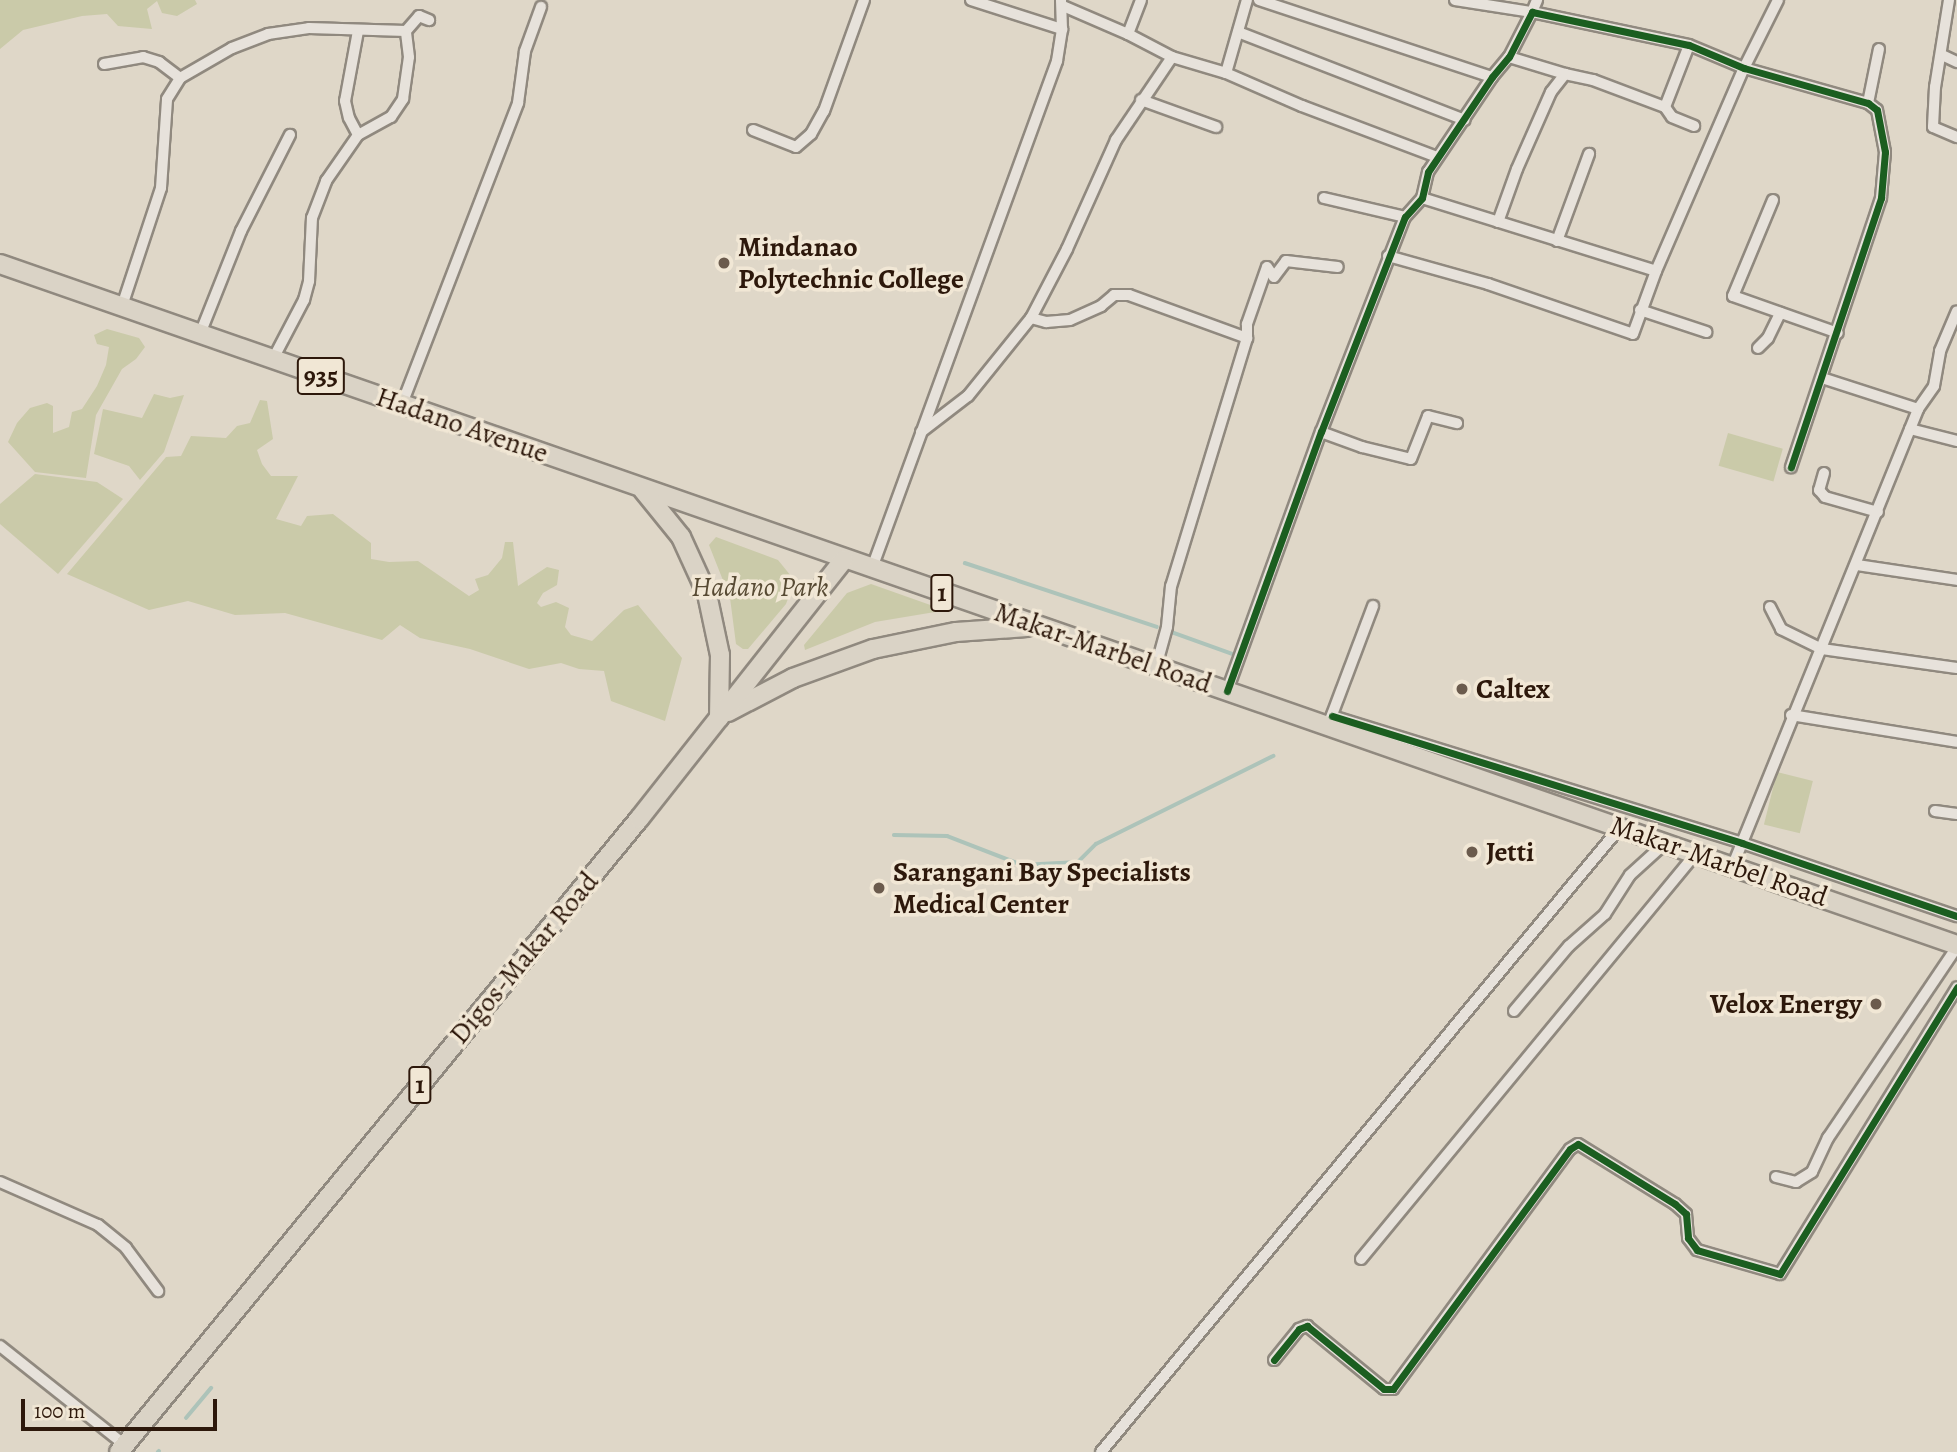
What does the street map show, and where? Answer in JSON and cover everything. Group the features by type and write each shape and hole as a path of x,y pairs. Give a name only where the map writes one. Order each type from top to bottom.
{"main road":[{"name":"Hadano Avenue","path":"0,264 844,559"},
{"path":"642,488 681,537 707,594 720,655 719,718 793,678 873,649 956,632 1040,626"},
{"name":"Makar-Marbel Road","path":"844,559 1227,691 1330,721 1957,946"},
{"name":"Digos-Makar Road","path":"122,1448 719,718 844,559"}],"street":[{"path":"753,130 796,147 811,134 824,111 864,0"},
{"path":"971,0 1062,29"},
{"path":"1128,34 1141,0"},
{"path":"1226,73 1247,0"},
{"path":"1259,0 1492,77"},
{"path":"1455,0 1532,12 1689,45 1744,68 1868,103 1877,110 1884,140 1881,198 1791,467"},
{"path":"1227,691 1321,432 1405,217 1422,198 1428,173 1437,157 1465,120 1492,77 1509,57 1537,0"},
{"path":"1388,256 1488,284 1633,334 1656,271 1744,68 1778,0"},
{"path":"1949,0 1935,87 1933,127 1957,137"},
{"path":"872,568 1057,61 1062,29 1062,3 1172,57 1226,73 1302,106 1437,157"},
{"path":"402,404 518,103 526,51 541,7"},
{"path":"273,359 304,300 309,281 312,218 318,196 358,135 391,117 403,99 409,57 406,31 419,16 429,20"},
{"path":"122,306 161,188 167,99 180,78 245,41 268,34 309,28 406,31"},
{"path":"358,30 345,101 349,118 358,135"},
{"path":"1237,32 1465,120"},
{"path":"1665,107 1689,45"},
{"path":"1868,103 1879,49"},
{"path":"1942,55 1957,62"},
{"path":"104,64 143,57 159,62 180,78"},
{"path":"921,432 968,396 1031,318 1067,249 1115,140 1172,57"},
{"path":"1509,57 1593,80 1665,107 1672,117 1694,126"},
{"path":"1498,222 1551,92 1565,74"},
{"path":"1141,100 1216,127"},
{"path":"200,334 240,231 290,135"},
{"path":"1557,241 1589,154"},
{"path":"1324,198 1405,217"},
{"path":"1422,198 1656,271"},
{"path":"1773,200 1733,296 1838,333"},
{"path":"1156,667 1167,627 1171,586 1247,338 1247,324 1267,267 1274,277 1286,261 1338,267"},
{"path":"1031,318 1046,322 1070,320 1101,306 1114,295 1129,295 1247,338"},
{"path":"1640,310 1706,332"},
{"path":"1733,864 1791,715 1857,565 1910,429 1918,410 1934,386 1940,351 1957,311"},
{"path":"1758,348 1768,338 1780,313"},
{"path":"1822,377 1918,410"},
{"path":"1321,432 1362,447 1411,459 1428,416 1457,423"},
{"path":"1910,429 1957,441"},
{"path":"1824,473 1819,490 1825,497 1878,512"},
{"path":"1857,565 1957,580"},
{"path":"1373,606 1330,721 1742,843 1957,916"},
{"path":"1770,607 1780,629 1822,649 1957,668"},
{"path":"1791,715 1957,742"},
{"path":"1934,811 1957,814"},
{"path":"1101,1452 1297,1212 1621,827"},
{"path":"1514,1012 1569,946 1605,914 1630,875 1663,845 1672,844"},
{"path":"1361,1259 1697,852"},
{"path":"1776,1177 1796,1182 1812,1172 1828,1138 1957,946"},
{"path":"1275,1360 1299,1329 1307,1326 1384,1389 1393,1389 1570,1149 1578,1144 1675,1204 1686,1214 1688,1238 1697,1250 1780,1274 1957,987"},
{"path":"0,1182 98,1225 126,1248 158,1291"},
{"path":"0,1346 122,1448"}],"green space":[{"path":"0,0 195,0 197,4 177,16 162,13 157,1 147,9 152,29 118,26 107,14 82,16 23,30 0,49"},
{"path":"107,329 139,338 145,347 136,359 122,369 96,415 86,478 35,472 8,442 17,423 30,408 47,403 53,406 53,433 69,427 72,412 82,409 97,386 106,365 109,347 97,344 94,335"},
{"path":"154,394 170,398 184,395 164,452 140,480 129,466 94,454 103,409 142,418"},
{"path":"260,400 267,401 273,439 257,450 262,464 271,476 298,476 276,519 301,526 307,516 333,514 371,543 371,559 389,562 418,561 469,596 479,590 475,579 488,575 502,558 505,542 513,542 518,586 547,567 559,570 557,585 543,593 537,603 541,607 556,602 569,608 565,627 571,635 592,641 624,610 638,605 682,658 665,721 611,701 604,671 579,669 561,663 529,669 470,649 420,638 400,625 382,640 285,613 235,615 188,601 149,610 67,574 166,457 181,456 191,436 226,438 237,426 250,423"},
{"path":"1728,433 1783,449 1773,481 1719,466"},
{"path":"35,474 97,482 123,499 58,574 0,524 0,504"},
{"name":"Hadano Park","path":"716,537 778,560 791,576 793,585 786,604 748,649 736,644 730,598 709,545"},
{"name":"Hadano Park","path":"871,584 936,607 935,612 875,622 805,650 804,645 847,593"},
{"path":"1777,772 1813,781 1800,833 1764,824"}],"waterway":[{"path":"965,563 1157,627"},
{"path":"1174,633 1233,654"},
{"path":"894,835 947,836 1022,865 1078,862 1096,844 1273,756"},
{"path":"186,1418 211,1388"}],"cycle path":[{"path":"1227,691 1321,432 1405,217 1422,198 1428,172 1492,77 1509,57 1532,12 1689,45 1744,68 1868,103 1877,110 1885,152 1881,198 1791,467"},
{"path":"1332,716 1742,843 1957,916"},
{"path":"1274,1360 1299,1329 1307,1326 1384,1389 1393,1389 1570,1149 1578,1144 1675,1204 1686,1214 1688,1238 1697,1250 1780,1274 1957,987"}],"place":[{"name":"Mindanao Polytechnic College","path":"724,263"},
{"name":"Caltex","path":"1462,689"},
{"name":"Jetti","path":"1472,852"},
{"name":"Sarangani Bay Specialists Medical Center","path":"879,888"},
{"name":"Velox Energy","path":"1876,1004"}]}
